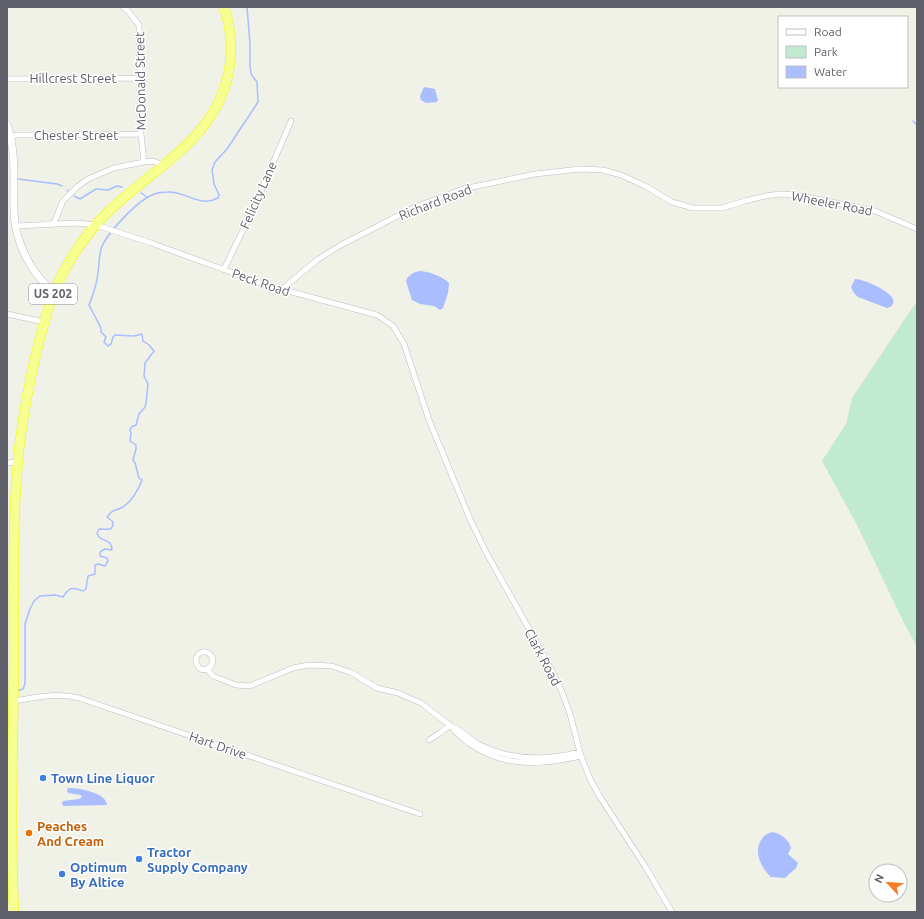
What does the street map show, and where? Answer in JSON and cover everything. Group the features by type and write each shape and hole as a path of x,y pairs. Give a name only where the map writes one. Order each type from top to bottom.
{"highway":[{"name":"US 202","path":"14,912 12,827 13,694 10,583 15,526 18,462 27,397 44,322 54,292 73,255 83,240 112,208 201,131 213,114 227,80 231,57 231,36 224,7"}],"street":[{"name":"McDonald Street","path":"123,7 128,11 138,25 141,134 144,162"},
{"name":"Hillcrest Street","path":"7,79 140,78"},
{"name":"Felicity Lane","path":"224,269 253,210 291,121"},
{"path":"7,125 11,137 14,161 14,213 22,248 28,260 46,286 54,292"},
{"name":"Chester Street","path":"11,137 16,135 141,134"},
{"path":"54,224 63,201 77,187 88,179 114,168 144,162 153,161 163,165"},
{"name":"Richard Road","path":"281,290 317,260 341,245 415,207 464,189 535,174 580,169 603,170 632,179"},
{"name":"Wheeler Road","path":"632,179 672,202 693,208 722,208 765,196 797,194 874,211 917,229"},
{"name":"Peck Road","path":"16,226 77,223 96,225 224,269 266,286 377,315 393,326 404,344 421,398"},
{"path":"7,314 44,322"},
{"name":"Clark Road","path":"421,398 478,536 560,687 570,714 581,754 596,791 645,866 672,912"},
{"path":"7,463 18,462"},
{"path":"207,670 213,676 236,684 250,686 293,668 309,665 332,666 352,673 377,688 398,693 421,703 476,743 491,750 531,761 552,763 581,754"},
{"name":"Hart Drive","path":"13,694 66,695 79,698 420,814"},
{"path":"429,740 451,726"}],"green space":[{"path":"917,301 917,647 857,525 822,461 846,424 852,398"}],"water":[{"path":"424,87 435,89 438,100 437,102 426,103 421,100 420,96"},
{"path":"419,271 435,274 449,283 448,293 443,308 440,310 434,306 420,304 412,300 406,281 407,278 413,273"},
{"path":"855,279 870,283 887,292 893,299 892,306 887,308 858,297 851,287"},
{"path":"68,788 84,790 97,794 102,797 107,805 63,806 63,801 79,799 82,797 81,795 68,793"},
{"path":"772,832 781,835 786,840 791,848 788,854 798,863 796,868 785,878 771,877 765,870 758,856 758,847 761,840"}],"waterway":[{"path":"17,691 23,689 25,684 25,624 34,601 40,596 55,595 63,597 67,591 71,589 83,591 86,589 88,576 95,574 95,565 98,564 105,566 108,561 107,558 100,556 100,552 105,549 112,550 111,544 99,537 97,533 99,529 111,529 113,522 107,517 113,511 123,507 130,501 137,492 142,480 139,478 133,460 136,445 130,441 130,430 131,427 136,425 139,414 145,407 148,384 144,376 145,363 154,351 143,341 142,334 134,336 115,335 111,344 108,346 104,342 106,337 101,332 101,328 89,305 97,281 101,249 108,236 121,220 135,206 150,196 158,193 175,192 205,201 211,201 218,198 219,195 214,184 212,170 215,162 227,149 258,102 257,82 251,74 250,66 247,7"},
{"path":"913,121 917,125"},
{"path":"18,179 62,186"},
{"path":"74,196 80,199 96,189 108,190 117,186 122,187"},
{"path":"141,193 147,197"}],"place":[{"name":"Town Line Liquor","path":"43,778"},
{"name":"Peaches And Cream","path":"29,833"},
{"name":"Tractor Supply Company","path":"139,859"},
{"name":"Optimum By Altice","path":"62,874"}]}
